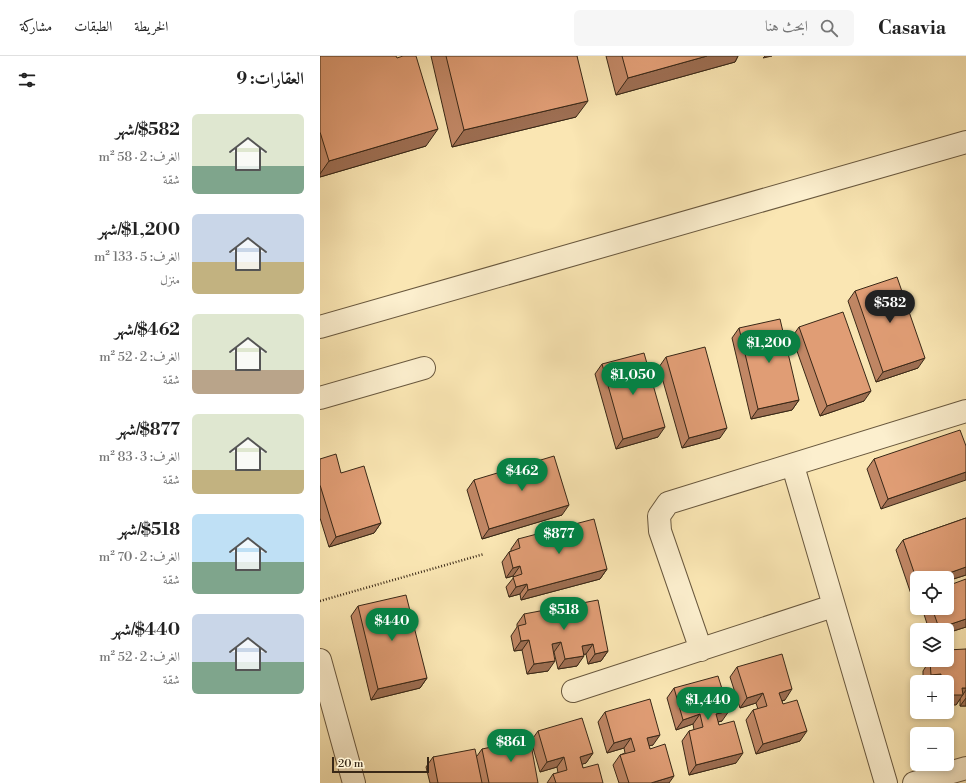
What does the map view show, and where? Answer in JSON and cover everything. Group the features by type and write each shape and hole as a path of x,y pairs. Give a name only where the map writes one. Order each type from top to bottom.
{"street":[{"path":"320,327 966,142"},
{"path":"320,398 424,368"},
{"path":"701,650 658,524 661,512 668,503 793,466 966,411"},
{"path":"793,466 886,783"},
{"path":"573,692 833,606"},
{"path":"320,660 354,783"},
{"path":"914,783 966,768"}],"path":[{"path":"320,601 484,554"}],"building":[{"path":"320,56 396,56 397,58 403,56 416,56 438,129 329,161 320,132"},
{"path":"446,56 577,56 588,101 464,130"},
{"path":"622,56 707,56 628,78"},
{"path":"897,277 925,358 883,372 855,291"},
{"path":"843,312 871,391 827,406 799,327"},
{"path":"780,319 799,400 758,409 739,328"},
{"path":"705,347 727,428 689,438 666,357"},
{"path":"644,353 665,427 623,439 602,364"},
{"path":"960,430 966,446 966,472 888,499 874,459"},
{"path":"336,454 341,473 364,466 381,523 336,537 320,485 320,459"},
{"path":"554,456 569,505 489,529 474,480"},
{"path":"966,518 966,567 954,571 914,571 903,540"},
{"path":"594,519 607,569 528,590 527,584 516,587 513,577 522,574 520,566 513,568 509,552 520,548 518,539"},
{"path":"966,579 966,619 954,623 937,623 934,615 954,615 954,583"},
{"path":"406,595 427,678 378,689 358,606"},
{"path":"598,600 608,651 595,654 593,644 582,646 584,656 565,659 561,642 552,644 555,661 534,664 529,640 521,641 518,626 526,624 524,614"},
{"path":"966,649 966,688 962,688 963,695 954,695 954,675 931,675 930,667 954,667 954,650"},
{"path":"782,654 792,689 779,693 783,704 797,700 807,731 763,744 753,710 767,706 763,693 747,698 737,667"},
{"path":"718,676 729,711 716,714 719,725 734,721 743,753 696,765 689,731 703,727 700,714 683,720 674,688"},
{"path":"650,699 660,735 647,738 650,749 665,744 674,776 651,783 629,783 620,755 635,751 631,738 614,743 605,712"},
{"path":"582,718 593,753 580,757 583,768 598,764 603,783 556,783 553,774 567,770 564,757 547,762 538,731"},
{"path":"530,739 538,783 489,783 482,749"},
{"path":"475,749 482,783 438,783 433,757"}]}
